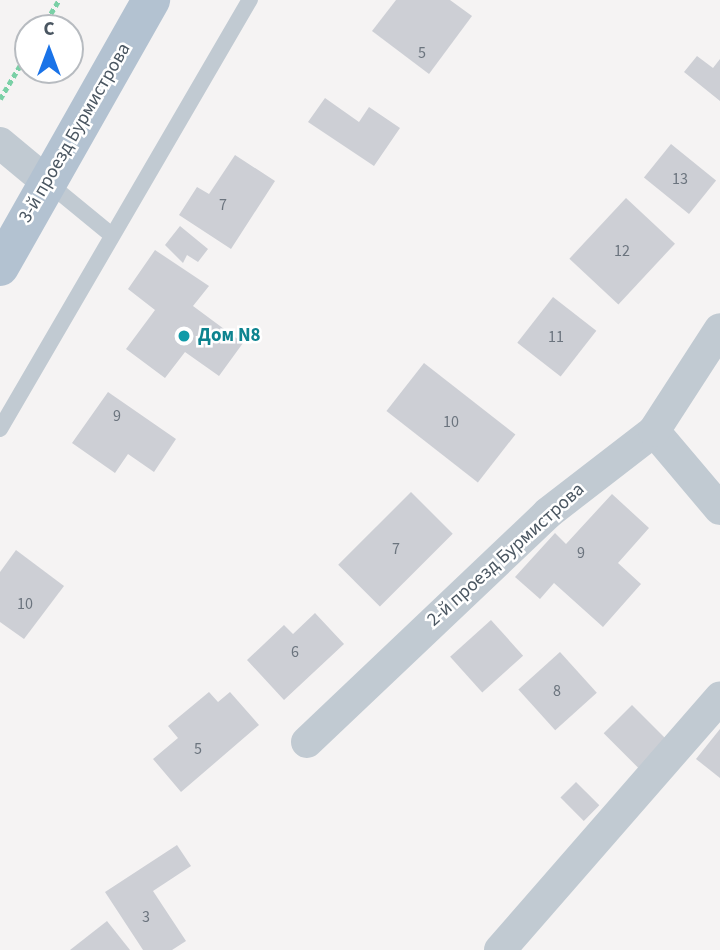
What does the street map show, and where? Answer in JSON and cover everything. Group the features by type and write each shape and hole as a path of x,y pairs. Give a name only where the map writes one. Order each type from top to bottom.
{"main road":[{"name":"3-й проезд Бурмистрова","path":"0,267 151,0"}],"street":[{"path":"0,143 47,182"},
{"name":"2-й проезд Бурмистрова","path":"307,742 548,513 654,431 720,329"},
{"path":"654,431 720,509"},
{"path":"500,950 720,698"}],"lane":[{"path":"0,429 109,233 250,0"},
{"path":"47,182 109,233"}],"path":[{"path":"0,99 14,76"}],"building":[{"path":"396,0 450,0 472,16 429,74 372,31"},
{"path":"697,56 713,68 720,59 720,101 684,72"},
{"path":"325,98 359,122 369,107 400,128 374,166 308,122"},
{"path":"671,144 716,181 689,214 644,177"},
{"path":"235,155 275,181 231,249 179,215 197,187 209,194"},
{"path":"626,198 675,244 618,304 569,259"},
{"path":"180,226 208,249 198,262 187,255 183,263 165,245"},
{"name":"Дом N8","path":"155,250 209,286 193,306 243,343 219,376 185,352 165,378 126,349 155,310 128,289"},
{"path":"553,297 596,331 561,377 517,343"},
{"path":"424,363 515,434 478,482 386,411"},
{"path":"108,392 176,439 154,472 128,454 115,473 72,443"},
{"path":"411,492 453,534 380,607 338,565"},
{"path":"612,494 649,528 618,563 641,584 603,627 554,583 540,599 515,577 555,533 566,544"},
{"path":"16,550 64,586 24,639 0,622 0,572"},
{"path":"315,613 344,644 284,700 247,660 284,625 293,634"},
{"path":"491,620 523,656 482,692 450,657"},
{"path":"560,652 597,693 555,730 518,689"},
{"path":"209,692 218,702 230,692 259,725 181,792 153,759 178,738 168,726"},
{"path":"632,705 669,742 640,770 604,733"},
{"path":"720,729 720,778 696,759"},
{"path":"576,782 599,805 584,821 560,798"},
{"path":"177,845 191,866 153,891 186,941 172,950 143,950 105,892"},
{"path":"107,921 130,950 70,950"}],"place":[{"name":"Дом N8","path":"184,336"}]}
